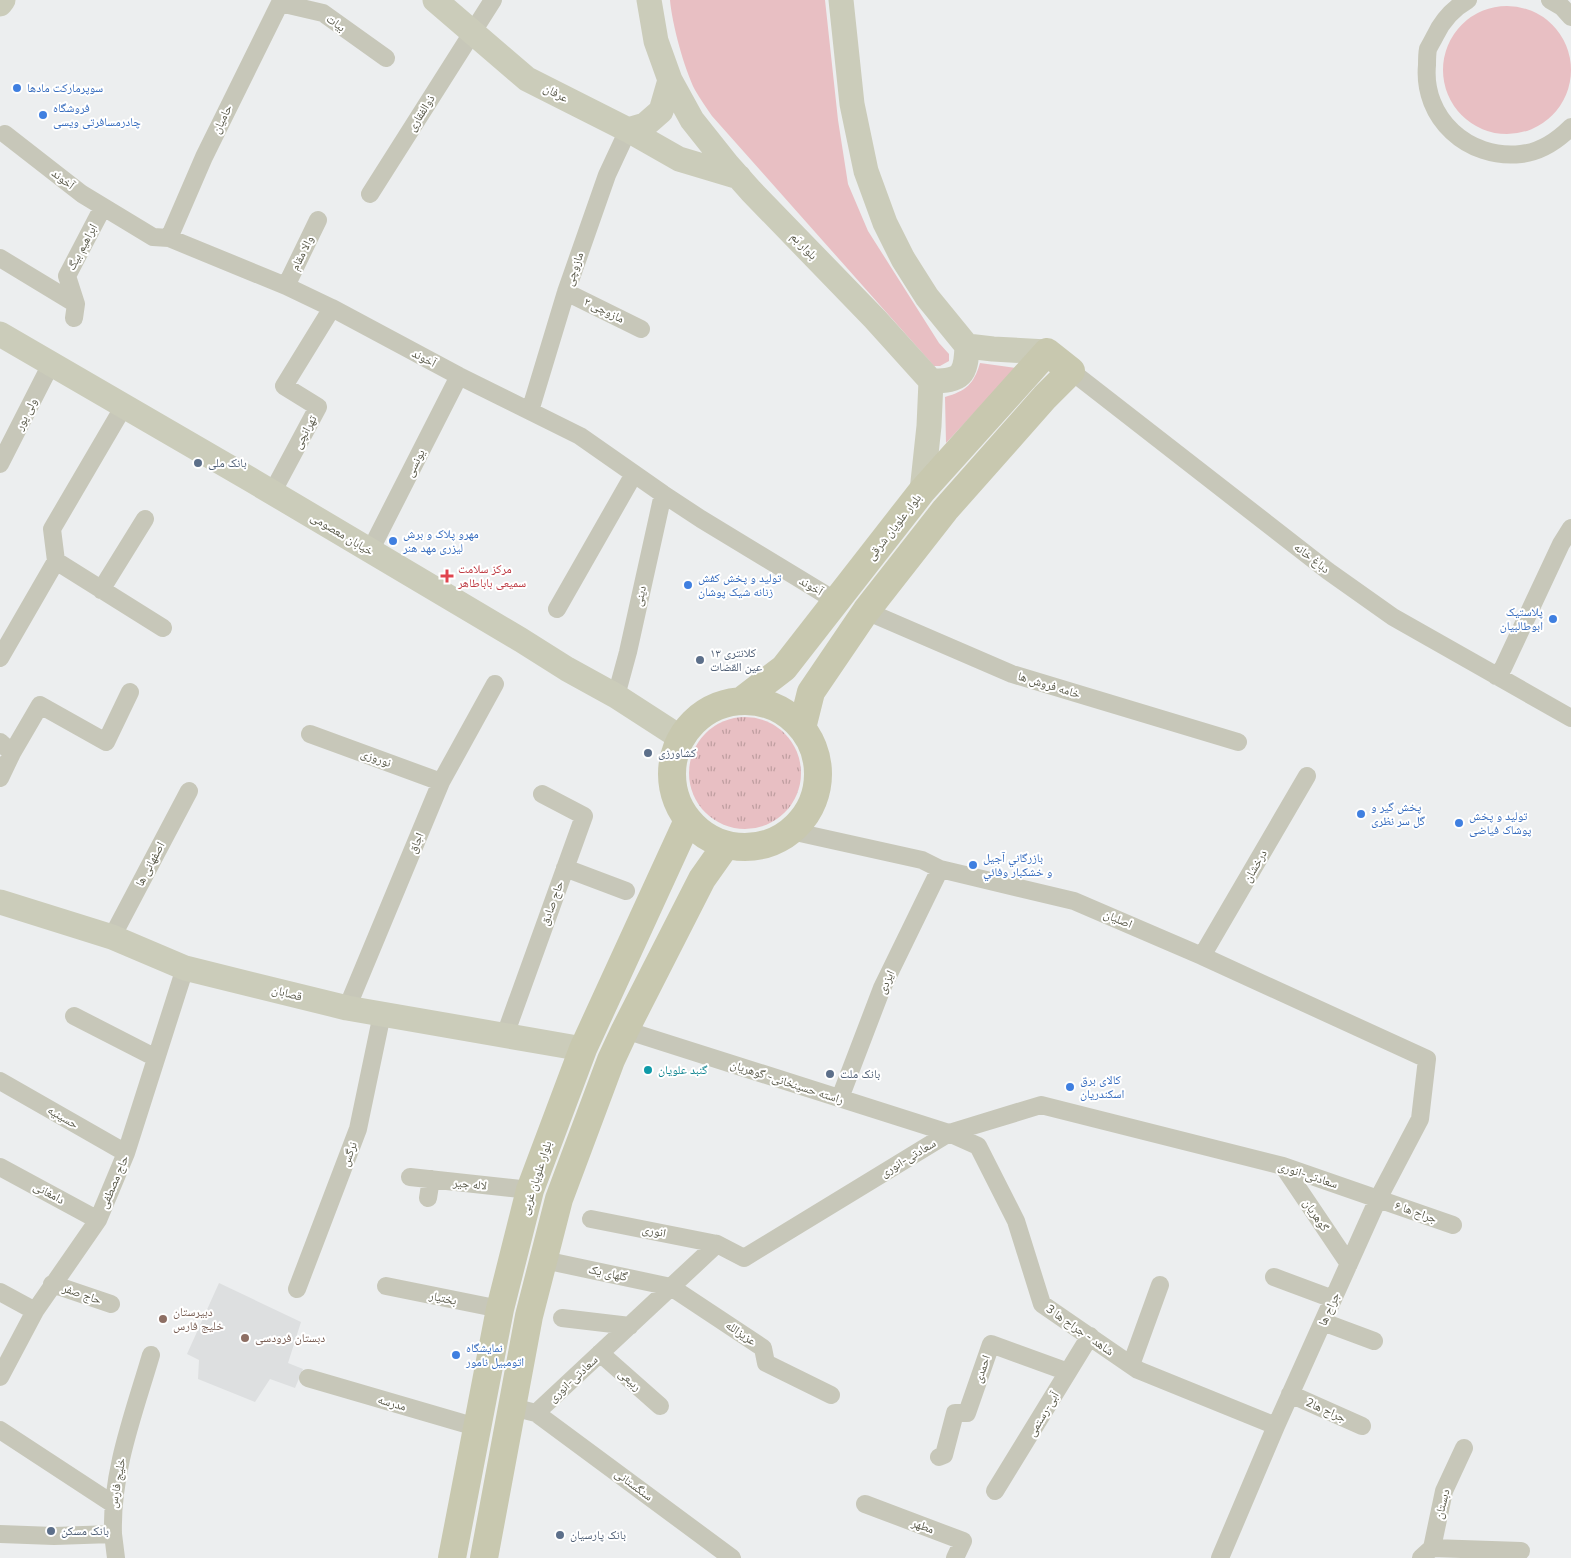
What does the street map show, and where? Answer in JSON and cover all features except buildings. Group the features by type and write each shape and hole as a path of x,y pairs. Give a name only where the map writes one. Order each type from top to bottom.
{"main road":[{"path":"0,4 3,0"},
{"name":"عرفان","path":"435,0 528,79 628,130 679,159 738,177"},
{"name":"بلوار بَم","path":"649,0 656,41 670,80 692,120 738,177 875,319 931,381"},
{"path":"840,0 852,104 866,171 885,223 903,259 927,297 967,346 966,366 963,372 949,380 931,381 929,426 922,492"},
{"path":"628,130 645,125 661,111 670,80"},
{"name":"خیابان معصومی","path":"0,334 521,640 567,669 616,696 681,738"},
{"path":"802,728 811,692 866,611 945,510 1045,397 1071,372 1047,352 967,346"},
{"name":"بلوار علویان شرقی","path":"741,701 784,668 922,492 1047,352"},
{"path":"741,701 764,703 785,712 802,728 814,747 819,770 816,792 807,814 792,831 771,842 749,847 726,845 705,836 688,820 677,800 672,778 674,755 681,738 699,717 719,706 741,701"},
{"name":"بلوار علویان غربی","path":"452,1558 500,1309 532,1186 583,1049 688,820"},
{"path":"484,1558 524,1410 529,1316 559,1199 625,1030 702,879 726,845"},
{"name":"قصابان","path":"0,902 112,937 185,968 347,1008 583,1049"},
{"path":"532,1186 563,1189"}],"street":[{"name":"ذوالفقاری","path":"370,194 493,0"},
{"path":"1468,0 1459,5 1440,25 1428,50 1426,77 1432,104 1447,128 1469,145 1494,154 1522,154 1548,145 1571,128"},
{"path":"1550,0 1562,7 1571,17"},
{"name":"بیات","path":"280,2 323,13 386,58"},
{"name":"حامیان","path":"169,238 204,157 280,2"},
{"name":"مازوچی","path":"530,411 566,292 607,175 628,130"},
{"name":"آخوند","path":"5,134 82,194 153,237 169,238 286,286 332,308 459,376 580,436 663,494 836,601"},
{"name":"ابراهیم بیگ","path":"0,258 75,311 67,276 104,207"},
{"name":"والا مقام","path":"286,286 318,220"},
{"name":"مازوچی ۲","path":"566,292 641,328"},
{"name":"تهرانچی","path":"272,493 318,407 284,386 332,308"},
{"name":"ولی پور","path":"0,464 51,364"},
{"name":"دباغ خانه","path":"1071,372 1328,571 1393,617 1571,718"},
{"name":"یونسی","path":"370,551 459,376"},
{"path":"0,658 56,561 52,529 124,406"},
{"path":"557,609 634,474"},
{"name":"دینی","path":"616,696 628,652 663,494"},
{"path":"101,590 145,519"},
{"path":"1496,676 1503,668 1561,544 1571,528"},
{"path":"56,561 162,628"},
{"name":"خامه فروش ها","path":"866,611 1012,674 1238,742"},
{"name":"اجاق","path":"347,1008 441,782 495,684"},
{"path":"0,778 6,747 40,706 106,742 130,692"},
{"name":"نوروزی","path":"310,734 441,782"},
{"name":"درخشان","path":"1202,956 1307,776"},
{"name":"اصفهانی ها","path":"112,937 189,791"},
{"name":"حاج صادق","path":"505,1035 584,816 542,794"},
{"name":"اصلیان","path":"792,831 922,860 940,869 1074,901 1202,956 1427,1059"},
{"path":"565,868 626,891"},
{"name":"ایزدی","path":"840,1098 882,988 940,869"},
{"name":"حاج مصطفی","path":"0,1376 35,1311 98,1220 126,1153 185,968"},
{"name":"نرگس","path":"297,1289 358,1129 382,1014"},
{"path":"74,1016 156,1058"},
{"name":"راسته حسینخانی- گوهریان","path":"625,1030 949,1133"},
{"name":"جراح ها","path":"1220,1558 1290,1394 1378,1199 1420,1119 1427,1059"},
{"name":"حسینیه","path":"0,1081 126,1153"},
{"name":"سعادتی-انوری","path":"524,1410 600,1353 718,1244 744,1258 949,1133 1041,1105 1283,1166 1378,1199"},
{"name":"شاهد - جراح ها 3","path":"949,1133 978,1146 1016,1221 1042,1304 1138,1370 1276,1426"},
{"name":"گوهریان","path":"1283,1166 1349,1264"},
{"name":"دامغانی","path":"0,1167 98,1220"},
{"name":"لاله جیر","path":"410,1177 532,1186"},
{"path":"428,1198 431,1179"},
{"name":"جراح ها ۶","path":"1378,1199 1453,1225"},
{"name":"انوری","path":"591,1220 718,1244"},
{"name":"گلهای یک","path":"544,1260 671,1287"},
{"path":"1274,1277 1333,1299"},
{"name":"حاج صفر","path":"52,1284 111,1304"},
{"name":"بختیار","path":"386,1286 500,1309"},
{"path":"1131,1365 1160,1286"},
{"name":"عزیزالله","path":"671,1287 763,1348 766,1363 831,1395"},
{"path":"0,1292 35,1311"},
{"path":"562,1318 630,1326"},
{"path":"1323,1322 1374,1341"},
{"name":"آبی-رستمی","path":"996,1491 1090,1336"},
{"name":"احمدی","path":"939,1456 944,1455 955,1413 967,1414 991,1344 1068,1372"},
{"name":"ربیعی","path":"600,1353 660,1406"},
{"name":"خلیج فارس","path":"113,1534 113,1504 119,1464 151,1355"},
{"name":"مدرسه","path":"308,1378 476,1427"},
{"name":"جراح ها2","path":"1290,1394 1362,1426"},
{"name":"سنگستانی","path":"524,1410 732,1558"},
{"path":"0,1430 113,1504"},
{"name":"دبستان","path":"1426,1553 1444,1491 1464,1448"},
{"name":"مطهر","path":"865,1504 963,1542 955,1558"},
{"path":"0,1534 54,1536 113,1534 116,1558"},
{"path":"1426,1553 1521,1551"}],"shaded area":[{"name":"دبستان فرودسی","path":"219,1283 301,1322 288,1363 303,1369 295,1388 270,1379 255,1402 198,1379 199,1360 187,1354"}],"green space":[{"path":"670,0 825,0 838,120 848,184 868,231 939,343 949,354 949,361 940,366 934,366 712,116 695,90 687,70 676,33"},
{"path":"1507,6 1531,11 1552,25 1566,46 1571,70 1566,94 1552,115 1531,129 1507,134 1483,129 1462,115 1448,94 1443,70 1448,46 1462,25 1483,11"},
{"path":"980,363 1016,368 946,443 945,397 968,386 975,376"},
{"path":"745,717 766,721 784,734 797,752 801,773 797,794 784,812 766,825 745,829 724,825 706,812 693,794 689,773 693,752 706,734 724,721"}],"place":[{"name":"سوپرمارکت مادها","path":"17,88"},
{"name":"فروشگاه چادرمسافرتی ویسی","path":"43,115"},
{"name":"بانک ملی","path":"198,463"},
{"name":"مهرو پلاک و برش لیزری مهد هنر","path":"393,541"},
{"name":"مرکز سلامت سمیعی باباطاهر","path":"447,576"},
{"name":"تولید و پخش کفش زنانه شیک پوشان","path":"688,585"},
{"name":"پلاستیک ابوطالبیان","path":"1553,619"},
{"name":"کلانتری ۱۳ عین القضات","path":"700,660"},
{"name":"کشاورزی","path":"648,753"},
{"name":"پخش گیر و گل سر نظری","path":"1361,814"},
{"name":"تولید و پخش پوشاک فیاضی","path":"1459,823"},
{"name":"بازرگاني آجيل و خشكبار وفائي","path":"973,865"},
{"name":"گنبد علویان","path":"648,1070"},
{"name":"بانک ملت","path":"830,1074"},
{"name":"کالای برق اسکندریان","path":"1070,1087"},
{"name":"دبیرستان خلیج فارس","path":"163,1319"},
{"name":"دبستان فرودسی","path":"245,1338"},
{"name":"نمایشگاه اتومبیل نامور","path":"456,1355"},
{"name":"بانک مسکن","path":"51,1531"},
{"name":"بانک پارسیان","path":"560,1535"}]}
